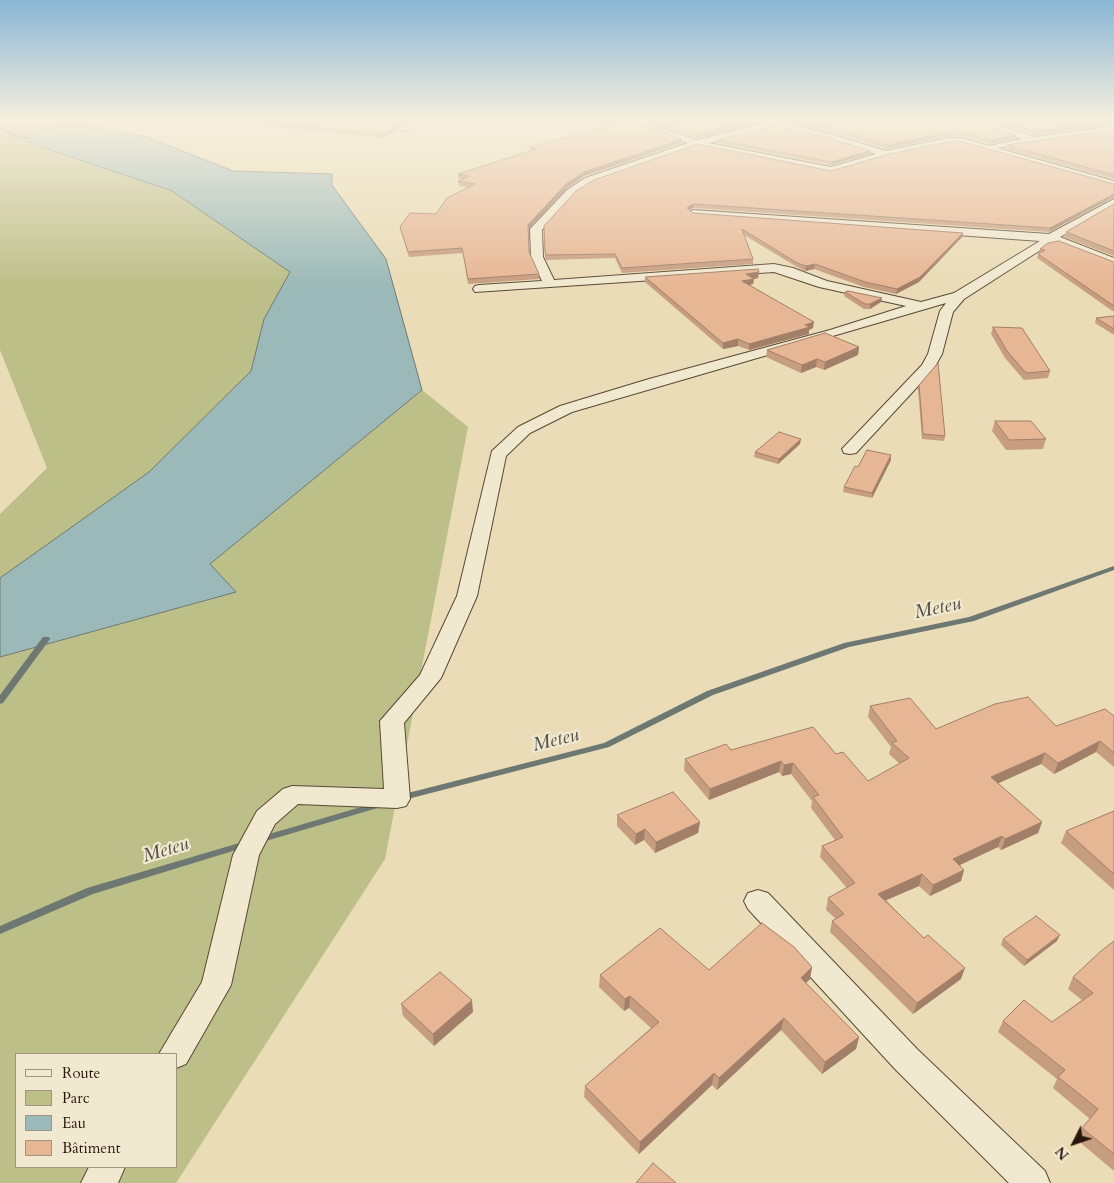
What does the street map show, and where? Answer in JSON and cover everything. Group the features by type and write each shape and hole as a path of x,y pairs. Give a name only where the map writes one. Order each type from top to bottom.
{"street":[{"path":"548,283 537,257 536,229 571,192 589,180 600,176"},
{"path":"1086,176 1114,184"},
{"path":"176,1053 216,985 246,855 266,818 292,795 397,799 392,720 430,678 467,596 498,455 524,430 566,409 654,382 835,333 920,306 959,296 1052,238 1112,205"},
{"path":"693,213 1052,238 1114,262"},
{"path":"479,289 774,268 789,271 823,284 920,306"},
{"path":"850,449 928,367 935,354 941,326 947,311 959,296"},
{"path":"758,900 906,1059 1033,1183"},
{"path":"98,1183 107,1168"}],"green space":[{"path":"0,176 128,176 172,191 291,272 264,319 251,371 149,472 0,578 0,514 47,468 0,350"},
{"path":"422,390 468,427 385,859 176,1183 0,1183 0,657 235,592 209,564"}],"water":[{"path":"128,176 332,176 332,185 386,259 422,390 210,564 236,592 0,657 0,578 149,472 251,371 264,319 290,272 172,191"}],"building":[{"path":"469,176 578,176 566,184 528,225 529,252 539,274 468,279 462,248 408,252 400,227 410,213 436,214 447,198 475,184 458,181"},
{"path":"605,176 1086,176 1114,184 1114,194 1050,228 693,204 687,208 693,213 963,233 920,277 897,289 865,282 815,264 806,266 797,263 742,229 753,259 622,268 615,254 546,255 544,226 576,191 594,180"},
{"path":"1114,204 1114,251 1066,232"},
{"path":"1059,241 1114,262 1114,306 1038,254 1045,250 1040,249 1048,243"},
{"path":"758,269 759,272 746,274 754,279 742,281 814,322 805,325 810,327 749,344 738,339 723,343 645,277"},
{"path":"845,292 882,298 870,304 865,304"},
{"path":"1114,316 1114,329 1096,318"},
{"path":"993,327 1022,328 1050,371 1026,373 1007,351"},
{"path":"825,333 859,347 825,362 817,359 802,365 767,350"},
{"path":"938,363 945,436 923,434 919,385"},
{"path":"995,421 1031,421 1046,439 1009,440"},
{"path":"779,432 801,439 779,459 755,452"},
{"path":"867,450 891,455 872,493 844,487 855,466 858,467"},
{"path":"1028,697 1056,726 1105,709 1114,716 1114,753 1100,741 1058,763 1045,753 991,777 1042,822 1005,839 1002,836 953,859 964,870 933,885 922,874 878,894 924,938 928,935 965,968 917,1003 832,921 844,914 828,898 855,883 822,846 843,837 813,797 819,795 793,763 784,765 781,761 710,789 685,759 726,744 731,750 813,727 836,754 843,752 868,781 909,758 892,743 897,741 870,706 910,698 936,729 995,704"},
{"path":"673,792 700,822 656,842 645,829 636,834 617,815"},
{"path":"1114,811 1114,874 1066,831"},
{"path":"1036,916 1060,935 1027,960 1003,939"},
{"path":"762,923 794,947 812,967 801,978 859,1037 825,1062 784,1018 719,1078 714,1073 640,1142 585,1086 659,1022 630,996 625,999 600,975 660,928 709,970"},
{"path":"1114,941 1114,1154 1082,1128 1098,1109 1058,1077 1065,1070 1003,1021 1024,1000 1052,1022 1093,993 1073,977"},
{"path":"440,972 472,1000 433,1034 401,1004"},
{"path":"653,1163 676,1183 636,1183"}],"waterway":[{"name":"Meteu","path":"400,798 606,745 710,693 847,645 971,619 1114,568"},
{"path":"0,701 46,639"},
{"name":"Meteu","path":"259,840 378,805"},
{"name":"Meteu","path":"0,930 90,891 246,844"}]}
